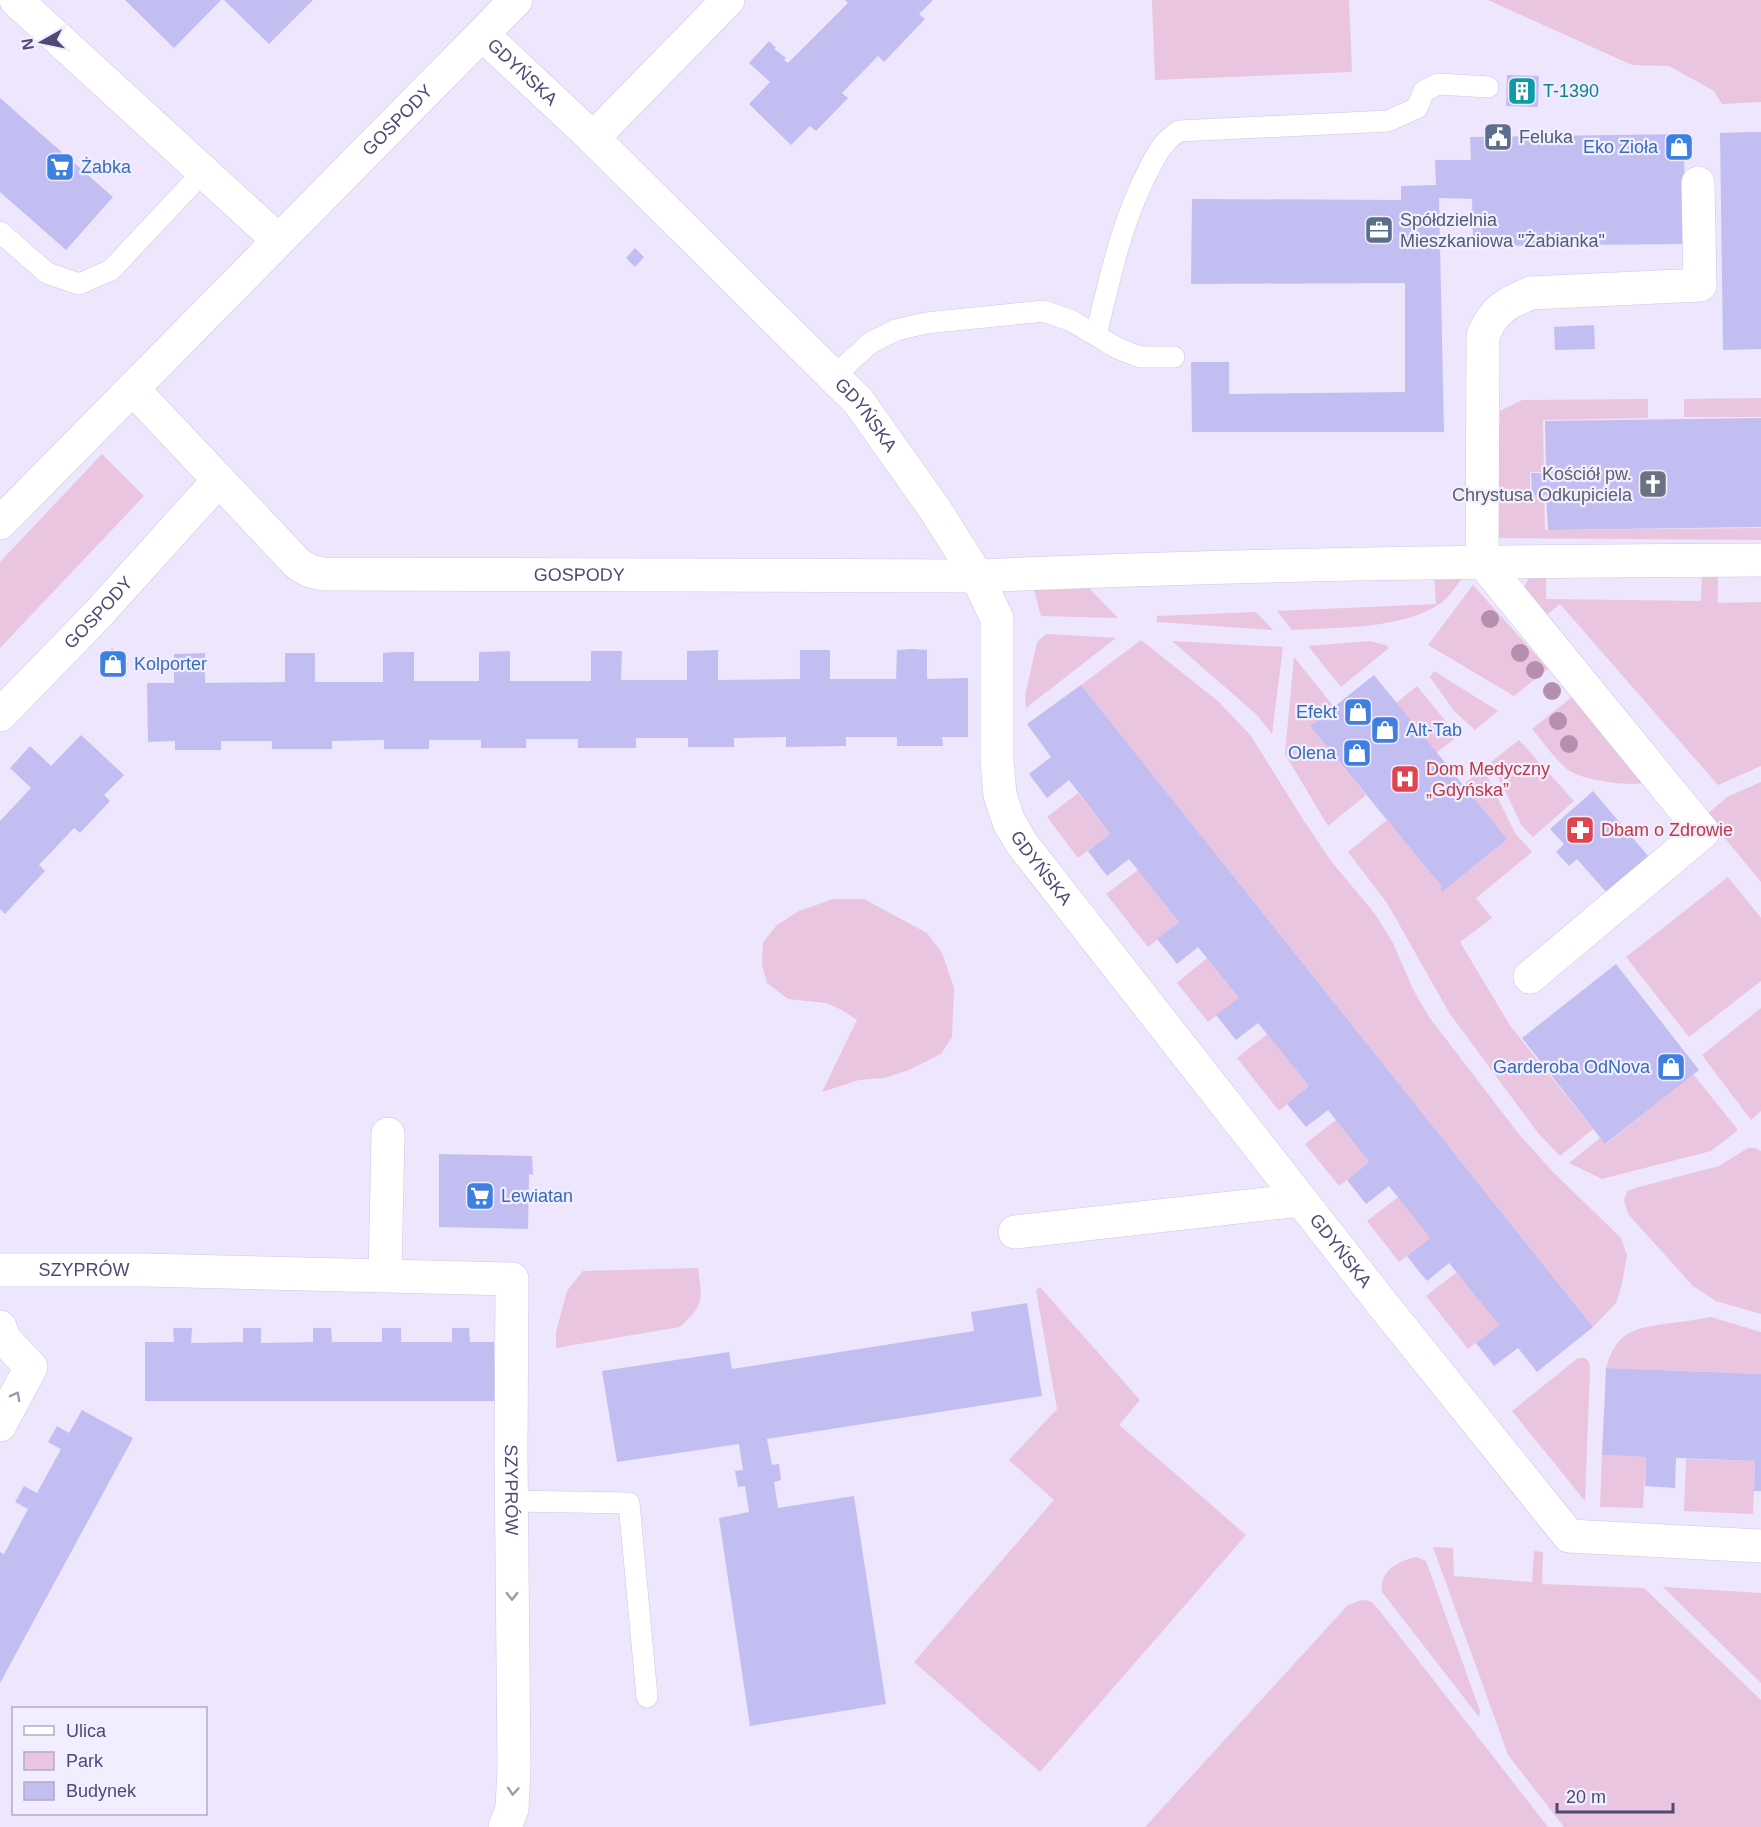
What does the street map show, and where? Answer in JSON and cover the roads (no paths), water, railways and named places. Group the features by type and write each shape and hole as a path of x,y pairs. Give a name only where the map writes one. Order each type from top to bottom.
{"street":[{"name":"GOSPODY","path":"0,523 516,0"},
{"path":"593,138 728,0"},
{"path":"31,4 202,173 278,240"},
{"name":"GDYŃSKA","path":"483,35 593,138 859,402 936,511 977,576 997,619 997,760 1000,795 1009,822 1022,844 1301,1200 1569,1536 1761,1546"},
{"path":"1530,977 1703,832 1482,561 1483,336 1489,322 1500,309 1513,300 1531,293 1700,285 1698,183"},
{"name":"GOSPODY","path":"133,389 298,564 310,572 323,574 977,576 1482,561 1761,560"},
{"name":"GOSPODY","path":"0,715 99,613 218,481"},
{"path":"385,1275 388,1134"},
{"path":"1015,1232 1301,1200"},
{"name":"SZYPRÓW","path":"0,1270 146,1270 512,1279 514,1768 512,1809 505,1827"},
{"path":"0,1327 4,1339 31,1367 0,1425"}],"lane":[{"path":"1096,335 1125,220 1157,152 1170,137 1179,131 1388,121 1417,108 1424,92 1438,84 1488,87"},
{"path":"0,232 47,273 79,284 111,270 202,173"},
{"path":"833,377 870,343 896,330 926,323 1044,311 1072,321 1117,348 1140,357 1174,357"},
{"path":"512,1501 629,1503 647,1697"}],"place":[{"name":"T-1390","path":"1522,91"},
{"name":"Feluka","path":"1498,137"},
{"name":"Eko Zioła","path":"1679,147"},
{"name":"Żabka","path":"60,167"},
{"name":"Spółdzielnia Mieszkaniowa \"Żabianka\"","path":"1379,230"},
{"name":"Kościół pw. Chrystusa Odkupiciela","path":"1653,484"},
{"name":"Kolporter","path":"113,664"},
{"name":"Efekt","path":"1358,712"},
{"name":"Alt-Tab","path":"1385,730"},
{"name":"Olena","path":"1357,753"},
{"name":"Dom Medyczny „Gdyńska”","path":"1405,779"},
{"name":"Dbam o Zdrowie","path":"1580,830"},
{"name":"Garderoba OdNova","path":"1671,1067"},
{"name":"Lewiatan","path":"480,1196"}]}
